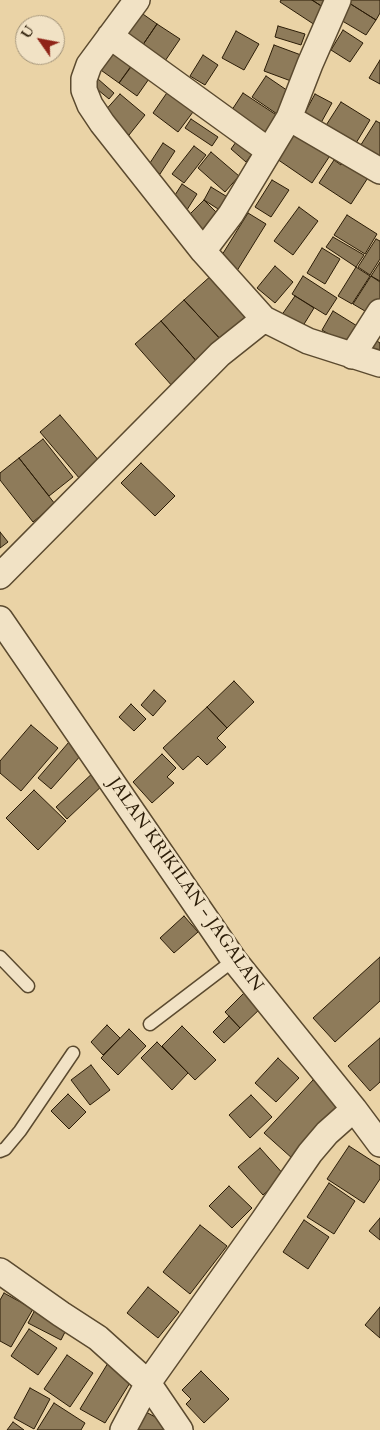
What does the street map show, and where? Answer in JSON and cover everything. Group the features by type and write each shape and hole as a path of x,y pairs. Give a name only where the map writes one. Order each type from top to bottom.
{"street":[{"path":"138,0 89,65 84,79 84,90 90,105 203,251 264,319 308,341 380,364"},
{"path":"203,251 231,214 289,118 338,0"},
{"path":"110,36 269,151"},
{"path":"289,118 380,171"},
{"path":"352,356 380,312"},
{"path":"0,576 220,354 264,319"},
{"name":"JALAN KRIKILAN - JAGALAN","path":"0,619 234,960 380,1144"},
{"path":"123,1430 148,1383 310,1153 327,1133 354,1109"},
{"path":"0,1271 98,1338 148,1383 180,1430"}],"lane":[{"path":"0,957 28,986"},
{"path":"150,1024 234,960"},
{"path":"0,1152 5,1149 20,1131 73,1053"}],"building":[{"path":"281,0 312,0 326,9 315,25 280,2"},
{"path":"312,0 331,0 326,9"},
{"path":"351,0 380,0 380,13 376,20 349,3"},
{"path":"349,3 376,20 366,35 339,19"},
{"path":"140,12 157,24 138,52 121,40"},
{"path":"157,24 180,39 165,61 138,52"},
{"path":"278,26 305,34 301,45 275,37"},
{"path":"343,30 363,43 350,62 331,50"},
{"path":"236,31 259,44 244,70 222,58"},
{"path":"115,44 136,59 119,83 98,68"},
{"path":"274,45 301,55 291,81 264,71"},
{"path":"203,55 218,65 205,85 190,76"},
{"path":"380,60 380,84 369,78"},
{"path":"134,63 151,76 137,96 119,83"},
{"path":"266,76 294,95 280,116 252,97"},
{"path":"98,79 114,93 109,99 92,85"},
{"path":"173,84 199,104 178,132 153,113"},
{"path":"243,93 278,116 262,142 226,119"},
{"path":"120,94 145,115 129,135 103,113"},
{"path":"315,94 332,103 317,130 301,120"},
{"path":"341,102 370,120 353,148 323,130"},
{"path":"191,119 218,137 212,146 185,128"},
{"path":"376,121 380,123 380,159 357,151"},
{"path":"298,128 333,151 312,183 277,159"},
{"path":"241,135 257,147 246,162 231,149"},
{"path":"163,143 175,151 160,174 148,166"},
{"path":"194,146 206,155 184,183 172,174"},
{"path":"211,152 239,176 225,192 198,168"},
{"path":"346,157 371,173 351,204 319,183 334,160 341,165"},
{"path":"272,180 289,190 271,217 255,207"},
{"path":"182,184 197,194 185,213 170,203"},
{"path":"211,187 234,201 226,214 204,200"},
{"path":"204,200 220,216 205,233 188,216"},
{"path":"299,207 318,221 293,255 274,241"},
{"path":"248,213 266,224 235,274 217,263"},
{"path":"347,215 377,234 365,254 334,235"},
{"path":"333,237 364,255 356,267 326,247"},
{"path":"376,239 380,241 380,259 370,275 358,267"},
{"path":"322,248 340,259 325,284 307,273"},
{"path":"380,262 380,281 371,276"},
{"path":"275,266 293,282 275,303 257,288"},
{"path":"356,267 370,276 352,304 338,296"},
{"path":"213,274 251,317 223,342 184,300"},
{"path":"303,276 337,298 326,315 292,294"},
{"path":"371,276 380,282 380,299 370,314 353,304"},
{"path":"295,296 314,308 301,329 281,316"},
{"path":"184,300 223,342 199,364 161,321"},
{"path":"333,311 362,329 350,347 322,330"},
{"path":"161,321 199,364 173,387 135,344"},
{"path":"371,337 380,343 380,353 362,350"},
{"path":"60,415 100,462 80,479 40,432"},
{"path":"43,439 73,477 49,496 19,458"},
{"path":"19,458 55,504 33,522 0,480 0,473"},
{"path":"141,463 175,496 155,516 121,483"},
{"path":"0,532 8,542 0,548"},
{"path":"234,681 254,702 227,728 207,707"},
{"path":"154,690 166,701 153,716 141,705"},
{"path":"131,704 146,719 134,731 119,717"},
{"path":"207,707 227,728 217,738 226,747 207,765 198,756 183,770 163,748"},
{"path":"31,725 58,748 21,791 0,773 0,761"},
{"path":"69,742 82,754 51,789 38,778"},
{"path":"162,754 176,768 167,777 174,783 152,803 133,782"},
{"path":"95,771 106,782 67,819 56,807"},
{"path":"34,790 66,821 38,850 6,818"},
{"path":"184,916 198,932 174,953 160,938"},
{"path":"380,957 380,1001 335,1042 313,1018"},
{"path":"246,991 262,1007 240,1028 225,1012"},
{"path":"229,1016 240,1028 224,1043 213,1032"},
{"path":"107,1025 120,1038 103,1055 91,1042"},
{"path":"182,1026 216,1060 195,1080 162,1046"},
{"path":"129,1029 146,1046 118,1075 101,1058"},
{"path":"380,1038 380,1082 370,1091 348,1066"},
{"path":"157,1042 188,1073 172,1090 141,1058"},
{"path":"278,1058 299,1078 276,1102 255,1083"},
{"path":"91,1065 110,1090 90,1105 71,1080"},
{"path":"313,1080 341,1107 293,1159 264,1133"},
{"path":"68,1094 86,1112 69,1129 51,1111"},
{"path":"251,1095 272,1117 250,1138 229,1115"},
{"path":"349,1146 380,1166 380,1179 364,1203 327,1179"},
{"path":"260,1148 285,1176 263,1195 238,1167"},
{"path":"329,1183 355,1201 334,1234 307,1217"},
{"path":"229,1186 252,1208 232,1228 209,1206"},
{"path":"380,1218 380,1240 369,1231"},
{"path":"304,1220 329,1237 308,1269 283,1252"},
{"path":"200,1225 227,1246 190,1294 163,1272"},
{"path":"148,1287 179,1312 158,1338 127,1313"},
{"path":"4,1293 33,1309 11,1347 0,1341 0,1300"},
{"path":"380,1307 380,1338 365,1325"},
{"path":"35,1310 67,1328 61,1340 28,1323"},
{"path":"29,1329 57,1348 38,1375 11,1356"},
{"path":"67,1355 93,1373 70,1407 44,1389"},
{"path":"108,1363 133,1378 105,1423 80,1409"},
{"path":"201,1371 229,1399 204,1423 186,1404 191,1399 182,1390"},
{"path":"30,1388 50,1399 34,1429 14,1418"},
{"path":"54,1403 85,1423 81,1430 37,1430"},
{"path":"146,1412 179,1430 135,1430"},
{"path":"13,1422 24,1430 7,1430"}]}
